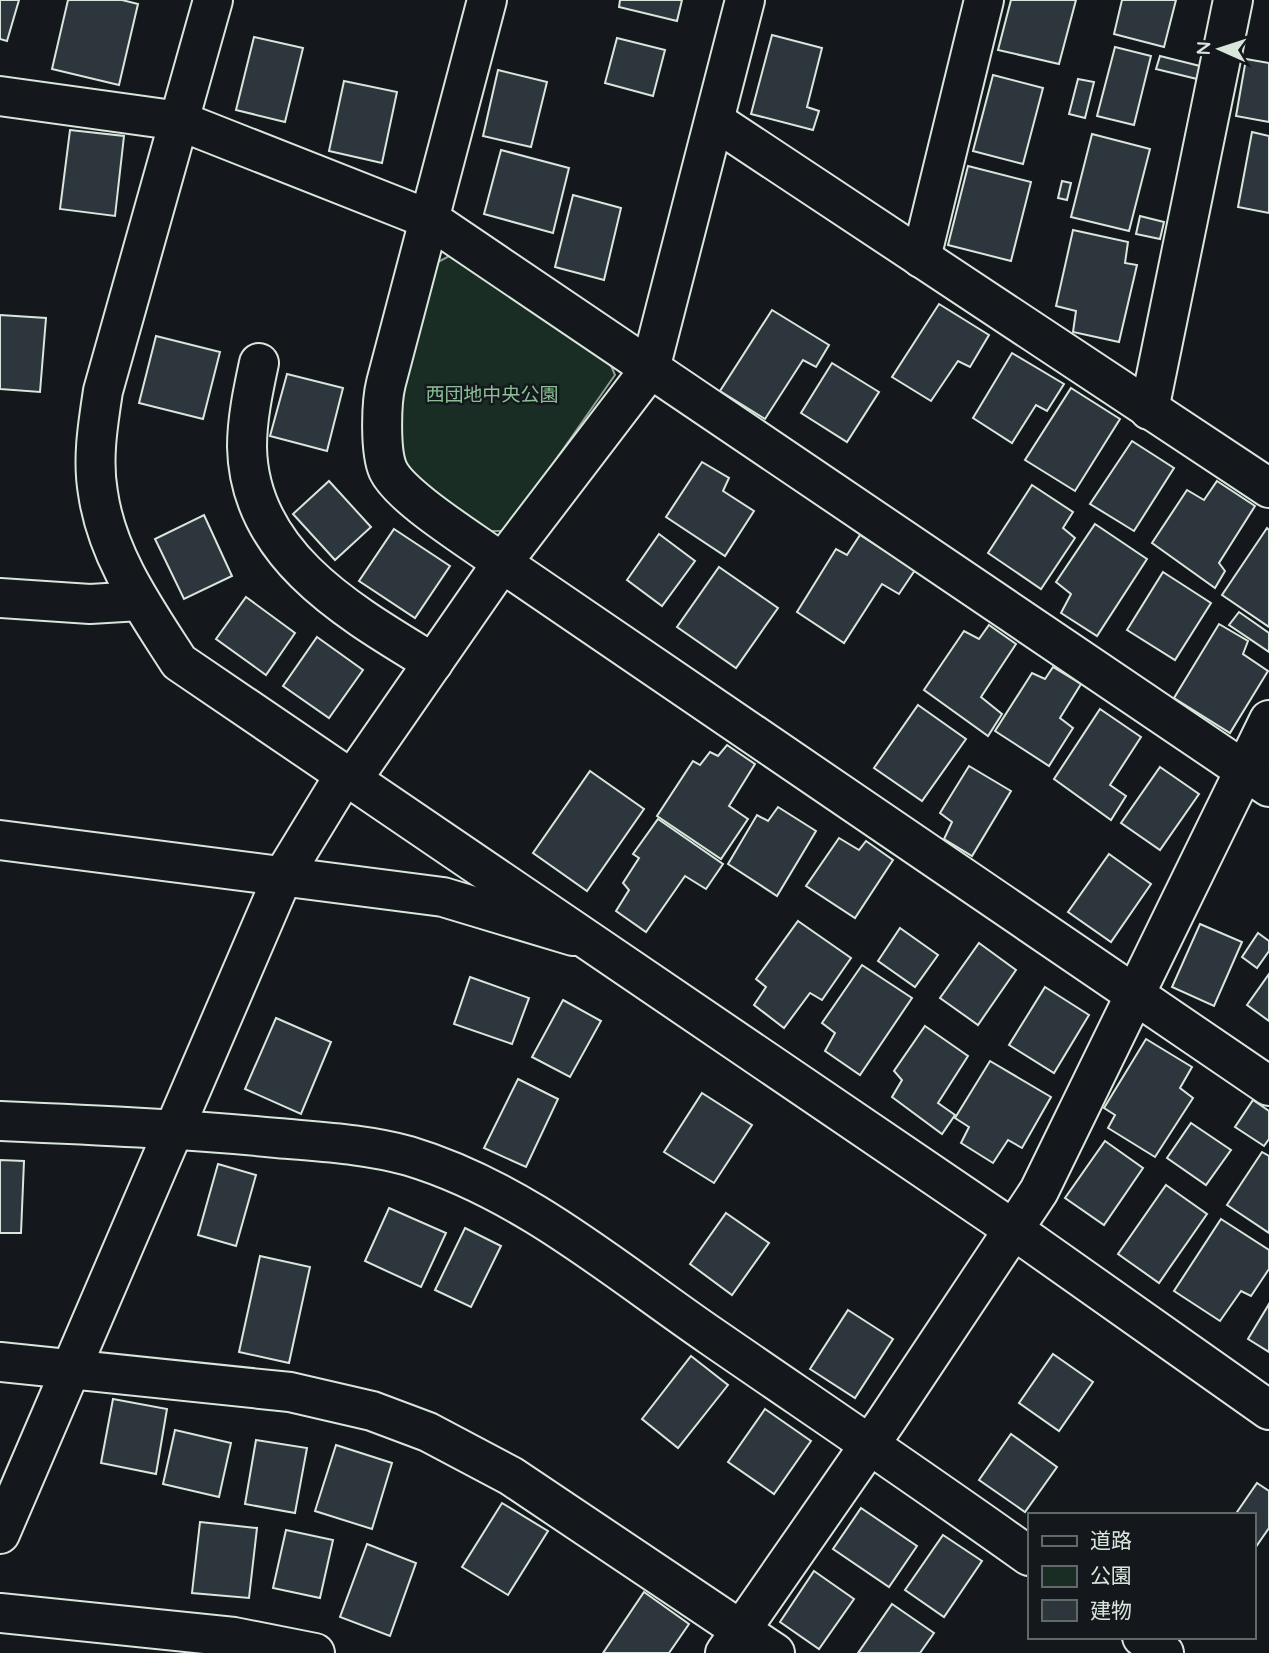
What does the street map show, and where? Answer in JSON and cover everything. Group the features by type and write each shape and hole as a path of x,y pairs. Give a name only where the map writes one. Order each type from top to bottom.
{"street":[{"path":"213,0 103,391 96,438 97,493 113,550 140,601 178,662 1014,1230 1269,1410"},
{"path":"487,0 381,405 388,470 408,494 502,563 1269,1086"},
{"path":"0,1534 283,876 347,778 433,663 502,563 650,369 745,0"},
{"path":"921,258 984,0"},
{"path":"1149,410 1233,0"},
{"path":"0,96 180,121 430,220 1257,778"},
{"path":"715,121 1269,488"},
{"path":"259,363 248,413 251,479 260,506 285,552 345,609 433,663"},
{"path":"0,598 90,604 140,601"},
{"path":"733,1642 871,1443 1039,1191 1135,995 1257,778 1269,720"},
{"path":"0,840 443,897 586,940"},
{"path":"0,1121 176,1129 348,1144 407,1156 454,1172 534,1213 576,1240 710,1335 871,1443 1028,1555"},
{"path":"0,1362 290,1392 372,1411 428,1432 511,1476 733,1642 775,1653"},
{"path":"0,1613 234,1637 315,1653"},
{"path":"1145,1639 1164,1653"}],"green space":[{"name":"西団地中央公園","path":"453,254 608,358 615,375 506,531 482,531 417,481 402,462 398,404 436,263"}],"building":[{"path":"0,0 19,0 7,41 0,39"},
{"path":"68,0 122,0 138,4 119,85 52,69"},
{"path":"620,0 682,0 677,21 619,7"},
{"path":"1011,0 1076,0 1059,64 998,50"},
{"path":"1122,0 1176,0 1164,47 1114,34"},
{"path":"772,35 822,48 807,107 819,111 813,130 751,114"},
{"path":"254,37 303,48 285,122 236,110"},
{"path":"617,38 665,50 653,96 605,83"},
{"path":"1115,47 1151,56 1134,125 1097,116"},
{"path":"1160,56 1200,66 1197,79 1156,69"},
{"path":"1246,59 1269,63 1269,122 1236,116"},
{"path":"498,70 547,82 531,147 483,136"},
{"path":"993,75 1043,88 1023,164 973,151"},
{"path":"1078,79 1094,82 1085,118 1069,114"},
{"path":"344,81 397,92 382,163 329,151"},
{"path":"70,130 124,136 115,216 60,209"},
{"path":"1252,132 1269,136 1269,213 1238,207"},
{"path":"1092,134 1150,149 1129,231 1071,217"},
{"path":"501,150 569,168 553,233 484,214"},
{"path":"968,166 1031,182 1011,261 948,245"},
{"path":"1062,181 1071,183 1067,200 1058,198"},
{"path":"573,195 621,208 604,280 555,267"},
{"path":"1140,216 1164,222 1160,239 1136,234"},
{"path":"1073,230 1128,242 1125,263 1137,265 1119,342 1073,332 1076,311 1056,306"},
{"path":"939,304 989,335 970,367 958,361 931,401 892,377"},
{"path":"772,310 829,345 816,367 803,360 765,419 720,391"},
{"path":"0,315 46,318 40,392 0,389"},
{"path":"156,336 220,352 203,419 139,403"},
{"path":"1012,353 1064,384 1047,411 1036,405 1012,443 973,418"},
{"path":"832,363 879,392 847,442 801,413"},
{"path":"287,374 343,388 327,451 270,436"},
{"path":"1071,388 1120,419 1075,491 1025,460"},
{"path":"1132,441 1174,468 1134,531 1090,504"},
{"path":"702,462 729,478 723,491 754,511 725,556 666,517"},
{"path":"329,481 371,527 335,560 293,514"},
{"path":"1217,481 1255,506 1219,563 1225,571 1215,588 1152,543 1187,490 1204,500"},
{"path":"1032,485 1073,512 1063,528 1075,538 1041,589 988,553"},
{"path":"204,515 232,576 184,599 155,539"},
{"path":"1095,524 1147,559 1097,636 1061,613 1071,594 1056,582"},
{"path":"1267,528 1269,530 1269,627 1222,595"},
{"path":"394,529 450,566 415,618 359,581"},
{"path":"659,534 695,561 662,606 627,580"},
{"path":"860,535 915,570 899,594 882,584 844,643 797,612 836,549 847,555"},
{"path":"719,567 778,608 736,668 677,627"},
{"path":"1163,572 1211,603 1175,660 1127,630"},
{"path":"246,597 295,633 266,675 216,639"},
{"path":"1239,612 1269,633 1269,652 1229,625"},
{"path":"1219,624 1248,641 1243,654 1268,671 1230,733 1174,698"},
{"path":"989,625 1016,644 981,697 1002,714 988,736 924,690 964,631 979,639"},
{"path":"317,637 363,670 329,718 283,686"},
{"path":"1053,667 1081,684 1060,718 1073,728 1049,766 995,731 1032,673 1045,679"},
{"path":"918,705 966,739 922,801 874,768"},
{"path":"1100,709 1141,737 1110,785 1126,796 1111,820 1054,779"},
{"path":"727,745 755,764 729,806 748,819 721,859 657,816 693,761 700,765 710,752 718,756"},
{"path":"969,766 1011,791 972,856 944,839 952,822 940,813"},
{"path":"1160,767 1199,794 1160,850 1121,823"},
{"path":"590,771 644,809 587,891 533,853"},
{"path":"778,807 816,831 777,896 728,864 757,815 768,821"},
{"path":"658,819 723,864 706,889 685,876 646,932 616,911 629,890 623,883 639,858 633,854"},
{"path":"839,838 859,850 866,841 893,860 855,918 806,886"},
{"path":"1109,854 1151,884 1111,942 1068,912"},
{"path":"798,921 851,958 822,1000 810,993 784,1028 754,1005 766,987 756,979"},
{"path":"1200,924 1242,942 1214,1006 1172,987"},
{"path":"900,928 938,955 915,987 878,961"},
{"path":"1258,933 1269,941 1269,951 1257,968 1242,957"},
{"path":"979,943 1016,970 978,1025 940,998"},
{"path":"862,965 912,998 860,1075 825,1051 835,1033 822,1023"},
{"path":"1269,974 1269,1021 1247,1005"},
{"path":"470,977 529,998 512,1044 454,1024"},
{"path":"1045,987 1089,1015 1054,1073 1009,1045"},
{"path":"563,1000 601,1021 570,1077 532,1057"},
{"path":"276,1018 331,1042 301,1114 245,1089"},
{"path":"925,1026 968,1056 938,1103 955,1115 942,1134 892,1097 902,1080 894,1071"},
{"path":"1146,1039 1192,1067 1180,1088 1193,1098 1155,1157 1108,1128 1115,1115 1104,1108"},
{"path":"990,1061 1051,1097 1022,1148 1008,1140 993,1163 961,1143 969,1127 955,1118"},
{"path":"518,1079 558,1099 526,1167 484,1148"},
{"path":"702,1093 752,1125 714,1183 664,1152"},
{"path":"1253,1100 1269,1111 1269,1139 1264,1146 1235,1127"},
{"path":"1191,1123 1231,1150 1206,1185 1167,1158"},
{"path":"1105,1141 1143,1168 1104,1225 1065,1198"},
{"path":"1262,1152 1269,1156 1269,1233 1227,1205"},
{"path":"0,1160 24,1161 21,1233 0,1233"},
{"path":"218,1164 256,1175 236,1246 198,1235"},
{"path":"1166,1185 1207,1214 1159,1283 1118,1254"},
{"path":"389,1208 446,1233 421,1287 365,1261"},
{"path":"726,1213 769,1243 732,1295 690,1264"},
{"path":"1221,1219 1269,1250 1269,1269 1251,1296 1241,1291 1220,1321 1174,1291"},
{"path":"465,1228 501,1246 471,1307 435,1290"},
{"path":"260,1256 310,1267 289,1363 239,1352"},
{"path":"1269,1304 1269,1352 1248,1339"},
{"path":"848,1310 893,1339 855,1398 810,1369"},
{"path":"1053,1354 1093,1382 1059,1431 1019,1403"},
{"path":"691,1356 728,1385 678,1448 642,1419"},
{"path":"113,1399 167,1409 156,1474 101,1463"},
{"path":"765,1409 811,1441 774,1494 728,1462"},
{"path":"175,1430 231,1443 219,1497 163,1484"},
{"path":"1011,1434 1057,1467 1025,1512 979,1480"},
{"path":"256,1440 307,1448 295,1513 245,1504"},
{"path":"336,1445 392,1463 372,1529 315,1511"},
{"path":"1257,1483 1269,1491 1269,1528 1255,1548 1255,1513 1236,1513"},
{"path":"502,1503 548,1531 508,1595 462,1567"},
{"path":"861,1508 917,1546 889,1587 833,1549"},
{"path":"200,1522 257,1528 249,1598 192,1593"},
{"path":"286,1530 333,1540 320,1598 273,1588"},
{"path":"943,1535 982,1561 944,1617 905,1590"},
{"path":"367,1544 416,1563 390,1636 340,1617"},
{"path":"814,1571 854,1599 819,1649 780,1622"},
{"path":"644,1592 689,1624 669,1653 603,1653"},
{"path":"892,1604 934,1633 920,1653 858,1653"}]}
